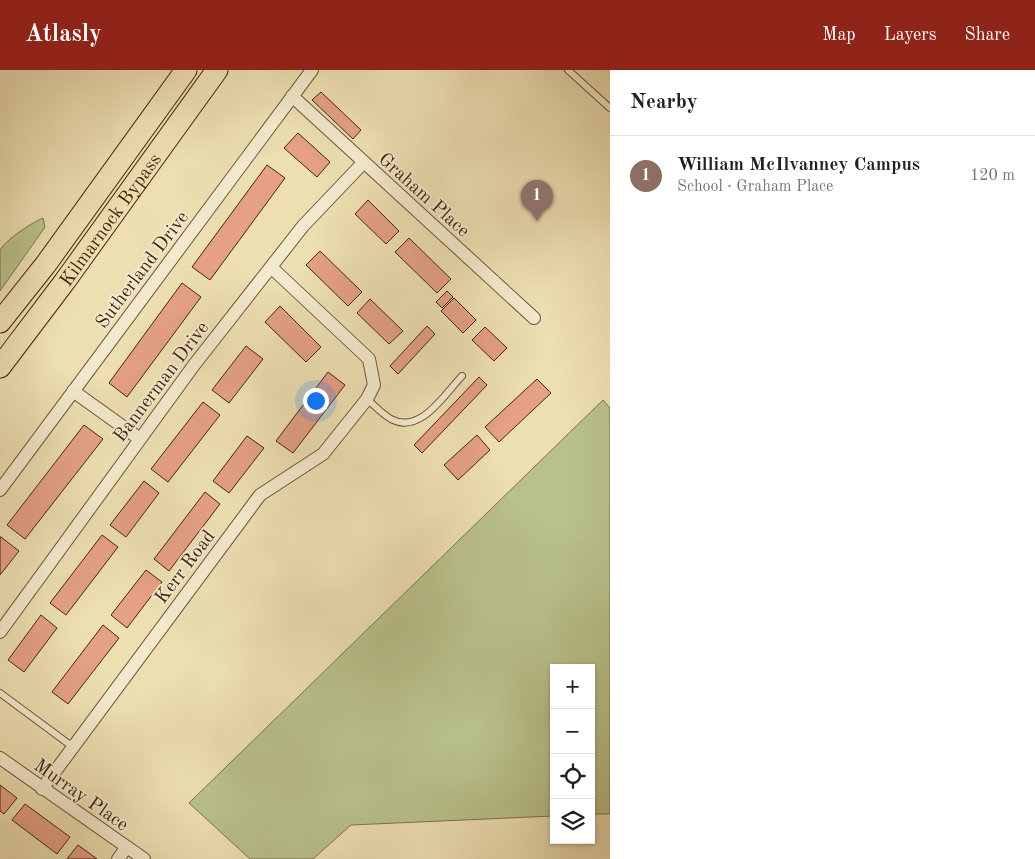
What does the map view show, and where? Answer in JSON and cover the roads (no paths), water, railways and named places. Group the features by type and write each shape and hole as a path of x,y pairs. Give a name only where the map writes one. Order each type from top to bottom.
{"highway":[{"name":"Kilmarnock Bypass","path":"0,322 46,264 186,70"},
{"name":"Kilmarnock Bypass","path":"0,367 65,281 217,70"}],"street":[{"name":"Sutherland Drive","path":"0,490 312,70"},
{"name":"Graham Place","path":"292,96 534,318"},
{"name":"Bannerman Drive","path":"0,632 140,439 303,226 363,163"},
{"name":"Kerr Road","path":"42,789 260,495 323,454 374,385 369,359 272,268"},
{"path":"74,391 140,439"},
{"name":"Murray Place","path":"0,758 144,859"},
{"path":"118,859 126,848"}],"lane":[{"path":"568,70 610,108"},
{"path":"366,398 391,418 405,424 420,419 462,376"},
{"path":"0,693 73,747"}],"place":[{"name":"William McIlvanney Campus","path":"537,221"}]}
